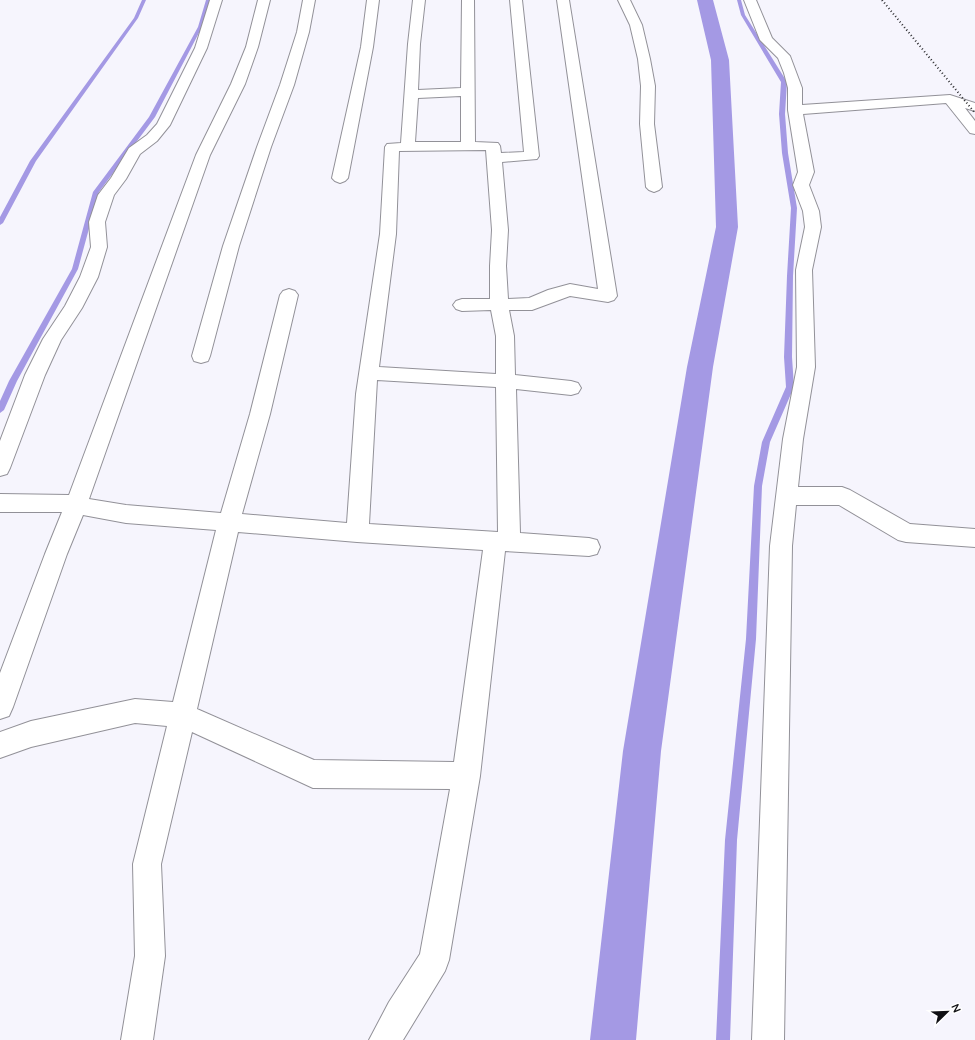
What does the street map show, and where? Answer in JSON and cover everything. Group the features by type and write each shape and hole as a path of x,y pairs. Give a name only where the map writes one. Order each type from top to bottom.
{"street":[{"path":"0,468 35,375 52,339 73,308 89,277 99,247 97,222 106,195 118,179 134,151 152,138 163,125 201,48 216,0"},
{"path":"0,707 56,554 76,505 203,155 238,84 252,47 264,0"},
{"path":"201,356 231,246 264,147 287,85 303,32 309,0"},
{"path":"340,178 367,47 373,0"},
{"path":"408,147 414,44 420,0"},
{"path":"468,0 468,146"},
{"path":"494,158 532,156 516,0"},
{"path":"462,305 532,304 554,294 570,290 608,296 563,0"},
{"path":"624,0 636,25 644,59 648,86 647,124 654,187"},
{"path":"750,0 766,40 784,56 791,73 795,88 796,110 806,172 801,185 811,211 813,227 804,270 806,367 793,439 781,546 768,1040"},
{"path":"412,94 468,92"},
{"path":"796,110 950,99 975,107"},
{"path":"950,99 975,130"},
{"path":"357,533 366,394 388,234 392,147 493,146 500,230 498,266 500,304 505,336 506,381 502,542 466,776 434,960 400,1013 385,1040"},
{"path":"136,1040 150,956 147,864 229,523 260,414 289,295"},
{"path":"369,373 506,381 571,388"},
{"path":"786,496 842,496 906,533 975,538"},
{"path":"0,504 63,503 126,514 229,523 357,533 589,547"},
{"path":"0,745 31,734 135,711 182,715 313,774 466,776"}],"waterway":[{"path":"0,223 33,161 136,18 144,0"},
{"path":"0,410 13,381 75,269 96,192 152,117 200,27 208,0"},
{"path":"613,1040 642,751 700,367 727,227 720,60 705,0"},
{"path":"723,1040 731,840 751,639 758,486 766,442 790,387 788,357 790,276 794,208 785,153 782,114 784,82 743,15 739,0"}],"railway":[{"path":"882,0 975,113"}]}
